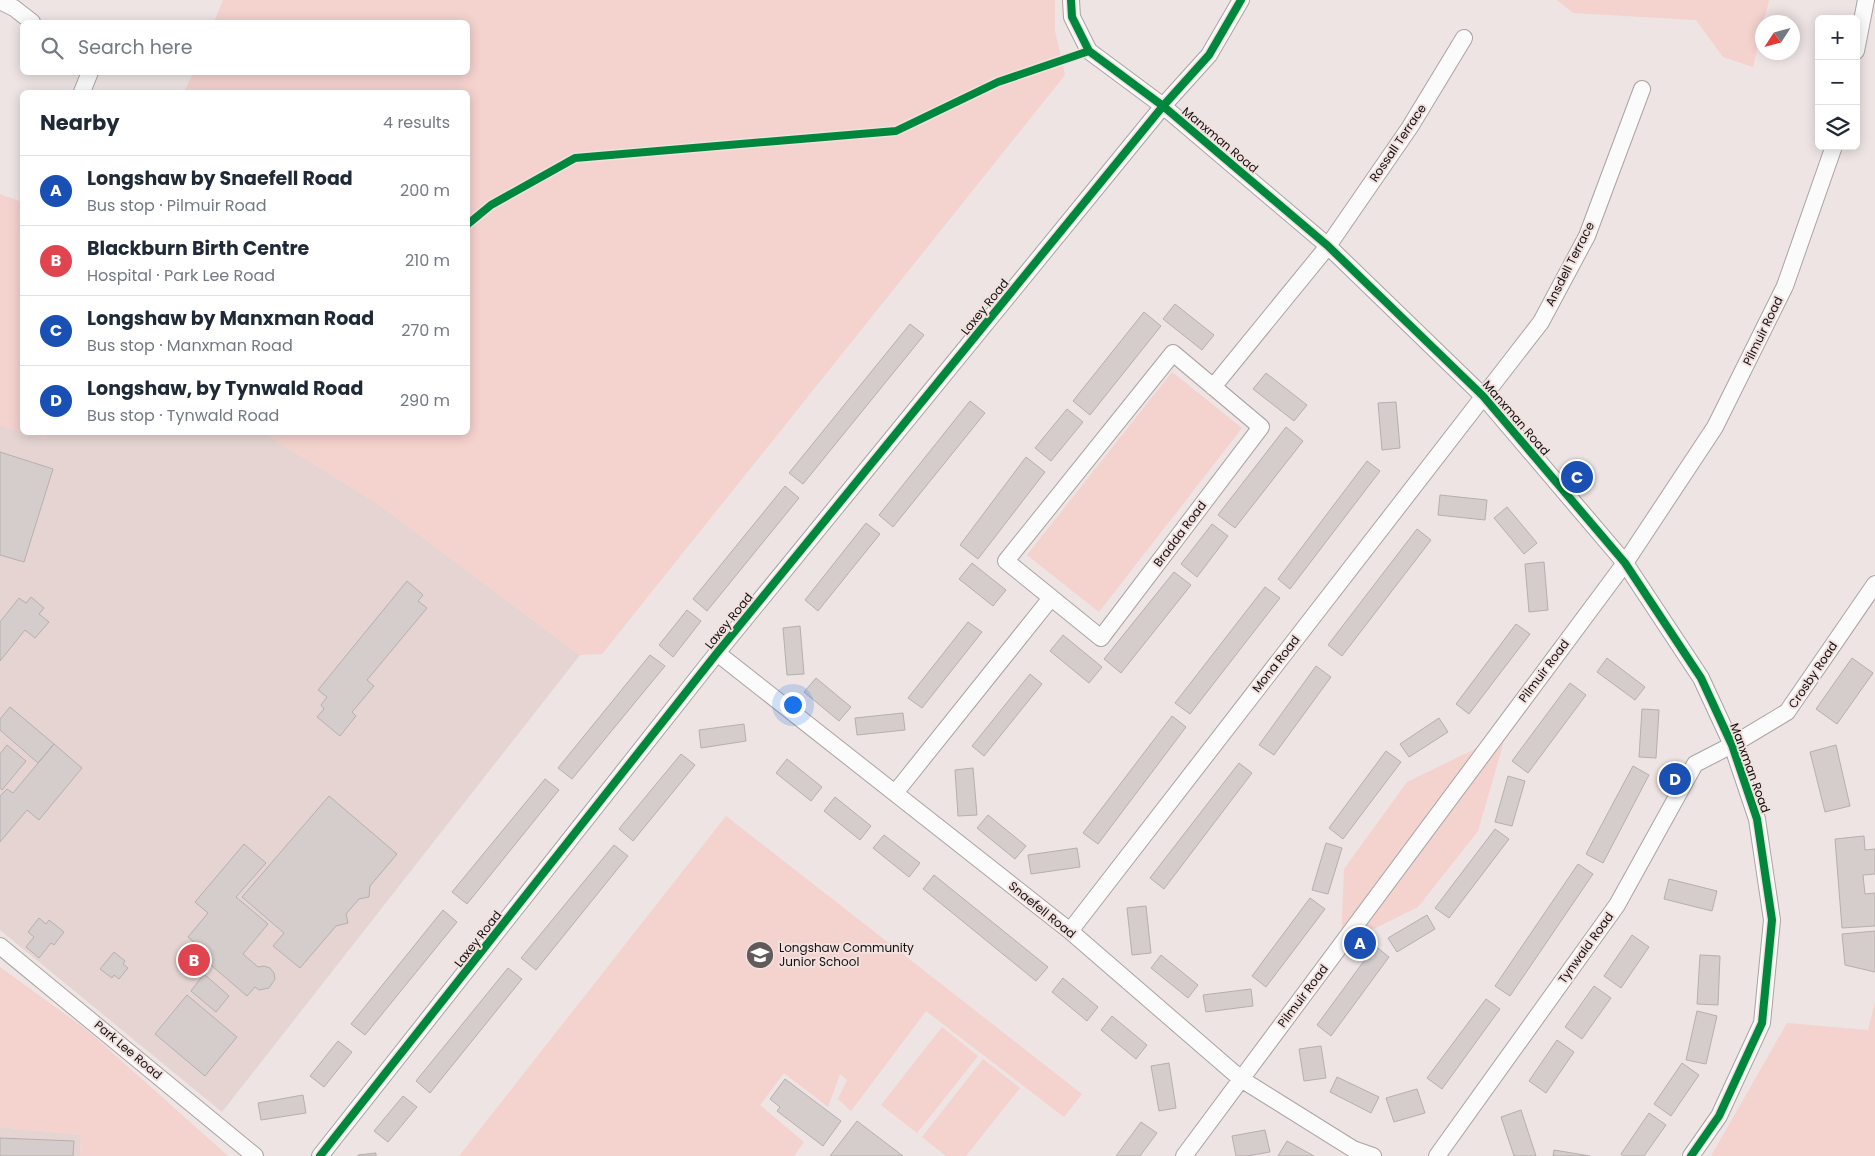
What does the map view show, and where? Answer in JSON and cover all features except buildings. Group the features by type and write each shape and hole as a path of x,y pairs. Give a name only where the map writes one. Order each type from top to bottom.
{"street":[{"name":"Manxman Road","path":"1071,0 1072,18 1089,51 1163,106 1328,246 1483,396 1625,563 1701,678 1732,745 1757,819 1772,920 1762,1023 1719,1116 1691,1156"},
{"name":"Laxey Road","path":"320,1156 717,654 1163,106 1209,56 1241,0"},
{"path":"1860,30 1866,0"},
{"path":"0,1 14,8 29,20"},
{"name":"Rossall Terrace","path":"1328,246 1410,128 1464,38"},
{"path":"83,90 89,75"},
{"name":"Ansdell Terrace","path":"1483,396 1541,322 1587,236 1642,89"},
{"name":"Pilmuir Road","path":"1184,1156 1625,563 1715,427 1785,286 1833,150"},
{"path":"1213,387 1328,246"},
{"name":"Bradda Road","path":"1172,352 1213,387 1261,427 1101,638 1006,561 1172,352"},
{"name":"Mona Road","path":"1070,931 1483,396"},
{"name":"Crosby Road","path":"1732,745 1787,712 1875,584"},
{"path":"895,793 1051,598"},
{"name":"Snaefell Road","path":"717,654 1070,931 1241,1079 1353,1149 1373,1156"},
{"name":"Tynwald Road","path":"1437,1156 1617,905 1695,764 1732,745"},
{"name":"Park Lee Road","path":"0,946 255,1156"}],"shaded area":[{"path":"223,0 1055,0 1055,31 1065,75 602,654 580,655 378,504 267,435 470,435 470,90 185,90 192,75 470,75 470,20 215,20"},
{"path":"1557,0 1769,0 1765,15 1755,15 1755,59 1753,67 1723,57 1696,20 1573,13"},
{"path":"0,194 20,201 20,431 0,425"},
{"path":"1172,372 1242,428 1099,612 1027,555"},
{"path":"0,425 20,431 20,435 31,435 44,439 49,435 267,435 378,504 580,655 222,1112 0,930"},
{"path":"32,435 50,435 44,439"},
{"path":"1506,734 1478,831 1418,907 1341,945 1344,869 1407,782"},
{"name":"Longshaw Community Junior School","path":"726,816 1082,1094 1064,1117 926,1011 851,1111 838,1099 847,1080 840,1074 828,1107 784,1073 760,1105 804,1142 794,1156 459,1156"},
{"path":"0,967 87,1030 228,1156 80,1156 81,1135 0,1127"},
{"path":"1875,1002 1875,1156 1711,1156 1787,1023 1868,1030"},
{"path":"942,1027 978,1056 917,1133 881,1105"},
{"path":"983,1059 1020,1088 966,1156 946,1156 922,1137"},
{"path":"0,1127 81,1135 80,1156 0,1156"}],"cycle path":[{"path":"1071,0 1072,17 1089,51 1163,106 1328,246 1483,396 1625,563 1701,678 1732,745 1757,819 1772,920 1762,1023 1719,1116 1691,1156"},
{"path":"320,1156 717,653 1163,106 1209,55 1241,0"},
{"path":"470,222 491,205 575,158 896,131 998,82 1089,51"}],"place":[{"name":"Longshaw by Manxman Road","path":"1577,477"},
{"name":"Longshaw, by Tynwald Road","path":"1675,779"},
{"name":"Longshaw by Snaefell Road","path":"1360,943"},
{"name":"Longshaw Community Junior School","path":"760,955"},
{"name":"Blackburn Birth Centre","path":"194,960"}]}
